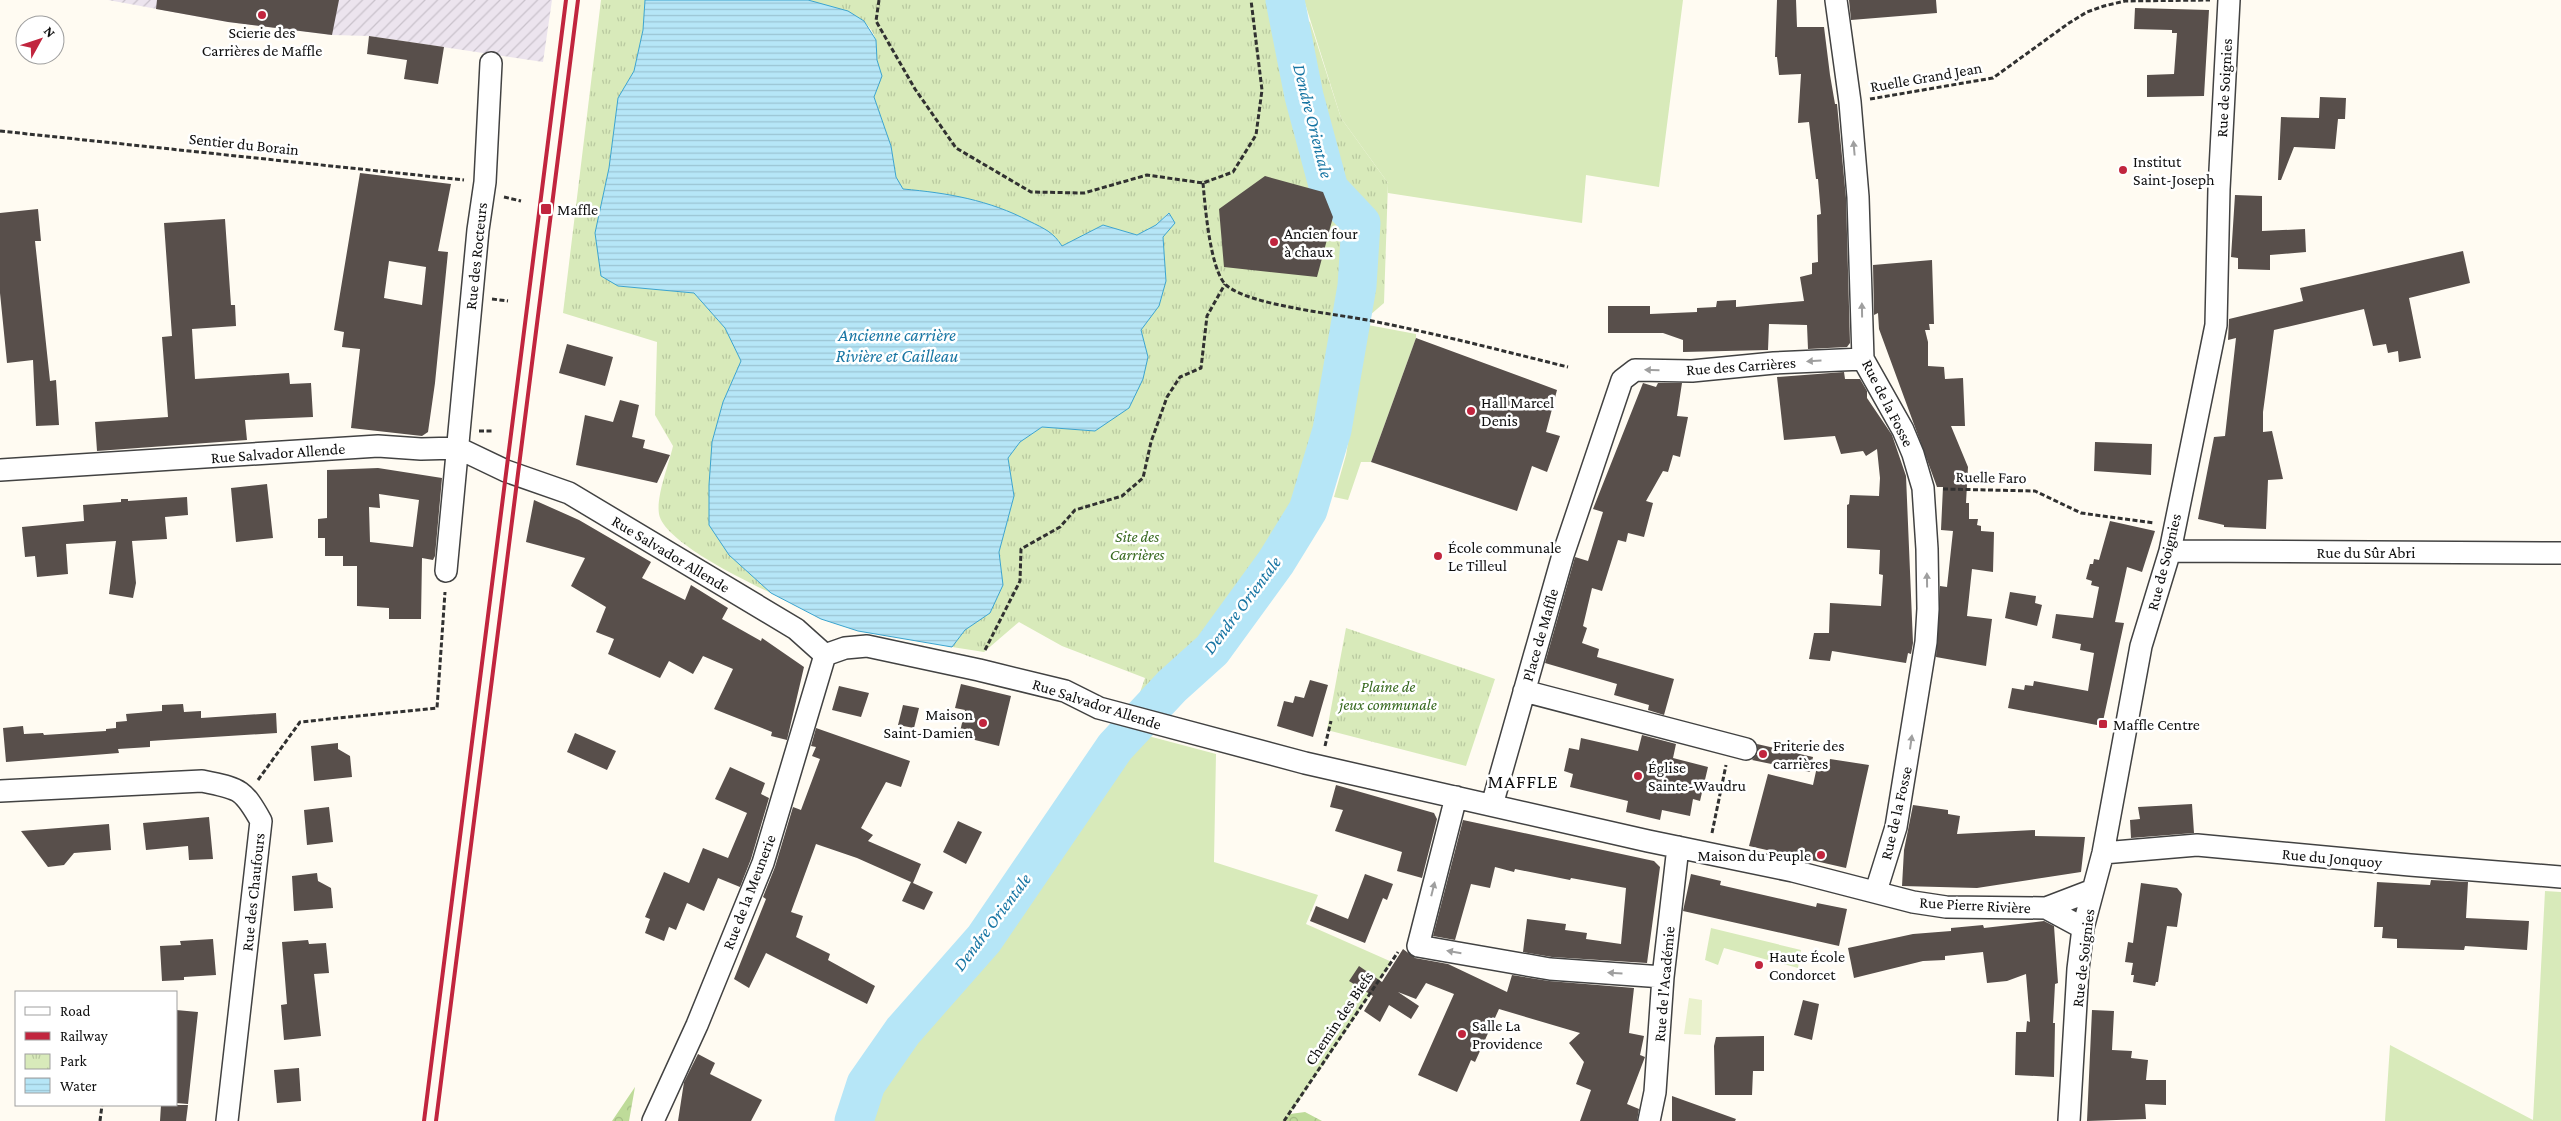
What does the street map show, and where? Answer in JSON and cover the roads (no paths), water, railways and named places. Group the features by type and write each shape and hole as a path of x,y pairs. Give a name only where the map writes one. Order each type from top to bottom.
{"street":[{"name":"Rue de la Fosse","path":"1836,0 1850,102 1858,197 1863,359 1904,430 1923,488 1927,569 1926,642 1896,826 1876,891"},
{"name":"Rue de Soignies","path":"2069,1121 2078,969 2083,928 2103,853 2141,646 2170,551 2216,325 2219,189 2229,0"},
{"name":"Rue des Rocteurs","path":"446,571 478,230 485,182 491,63"},
{"name":"Rue des Carrières","path":"1622,380 1635,370 1692,371 1774,363 1863,359"},
{"name":"Place de Maffle","path":"1492,805 1563,555 1622,380"},
{"name":"Rue Salvador Allende","path":"0,470 378,446 421,449 458,448 506,471 569,493 796,629 825,655 845,648 867,646 980,670 1065,691 1099,708 1169,727 1320,766 1456,797"},
{"name":"Rue du Sûr Abri","path":"2170,551 2561,553"},
{"name":"Rue de la Meunerie","path":"654,1121 697,1025 763,863 825,655"},
{"path":"1524,691 1738,747"},
{"name":"Rue des Chaufours","path":"0,792 202,781 233,788 247,797 261,821 228,1121"},
{"path":"1664,977 1550,969 1418,946 1456,797 1876,891"},
{"name":"Rue du Jonquoy","path":"2103,853 2197,845 2410,865 2561,876"},
{"name":"Rue de l'Académie","path":"1649,1121 1655,1092 1664,977 1678,847"},
{"name":"Rue Pierre Rivière","path":"1876,891 1913,902 1946,907 2046,908 2093,890"},
{"name":"Rue Pierre Rivière","path":"2046,908 2083,928"}],"water":[{"name":"Ancienne carrière Rivière et Cailleau","path":"645,0 808,0 848,11 864,21 876,40 877,60 882,76 874,97 891,146 896,177 903,189 952,195 999,208 1044,229 1052,234 1062,246 1103,225 1137,235 1156,225 1169,213 1175,223 1163,237 1166,281 1159,306 1141,330 1148,357 1143,379 1129,408 1095,431 1042,427 1020,442 1008,458 1014,496 999,552 1003,585 990,613 965,630 952,647 858,631 821,619 771,593 729,555 709,525 712,442 723,402 741,361 725,328 694,293 618,286 601,276 595,233 609,168 618,98 634,71 643,30"}],"waterway":[{"name":"Dendre Orientale","path":"854,1121 866,1084 903,1031 984,939 1115,747 1172,686 1212,650 1276,562 1308,510 1332,430 1357,286 1361,223 1329,189 1304,96 1285,0"}],"railway":[{"path":"424,1121 566,0"},
{"path":"436,1121 578,0"}],"place":[{"name":"Scierie des Carrières de Maffle","path":"262,15"},
{"name":"Institut Saint-Joseph","path":"2123,170"},
{"name":"Maffle","path":"546,209"},
{"name":"Ancien four à chaux","path":"1274,242"},
{"name":"Hall Marcel Denis","path":"1471,411"},
{"name":"École communale Le Tilleul","path":"1438,556"},
{"name":"Maison Saint-Damien","path":"983,723"},
{"name":"Maffle Centre","path":"2103,724"},
{"name":"Friterie des carrières","path":"1763,754"},
{"name":"Église Sainte-Waudru","path":"1638,776"},
{"name":"Maison du Peuple","path":"1821,855"},
{"name":"Haute École Condorcet","path":"1759,965"},
{"name":"Salle La Providence","path":"1462,1034"}],"district":[{"name":"MAFFLE","path":"1523,781"}],"park label":[{"name":"Site des Carrières","path":"1137,545"},
{"name":"Plaine de jeux communale","path":"1388,695"}]}
